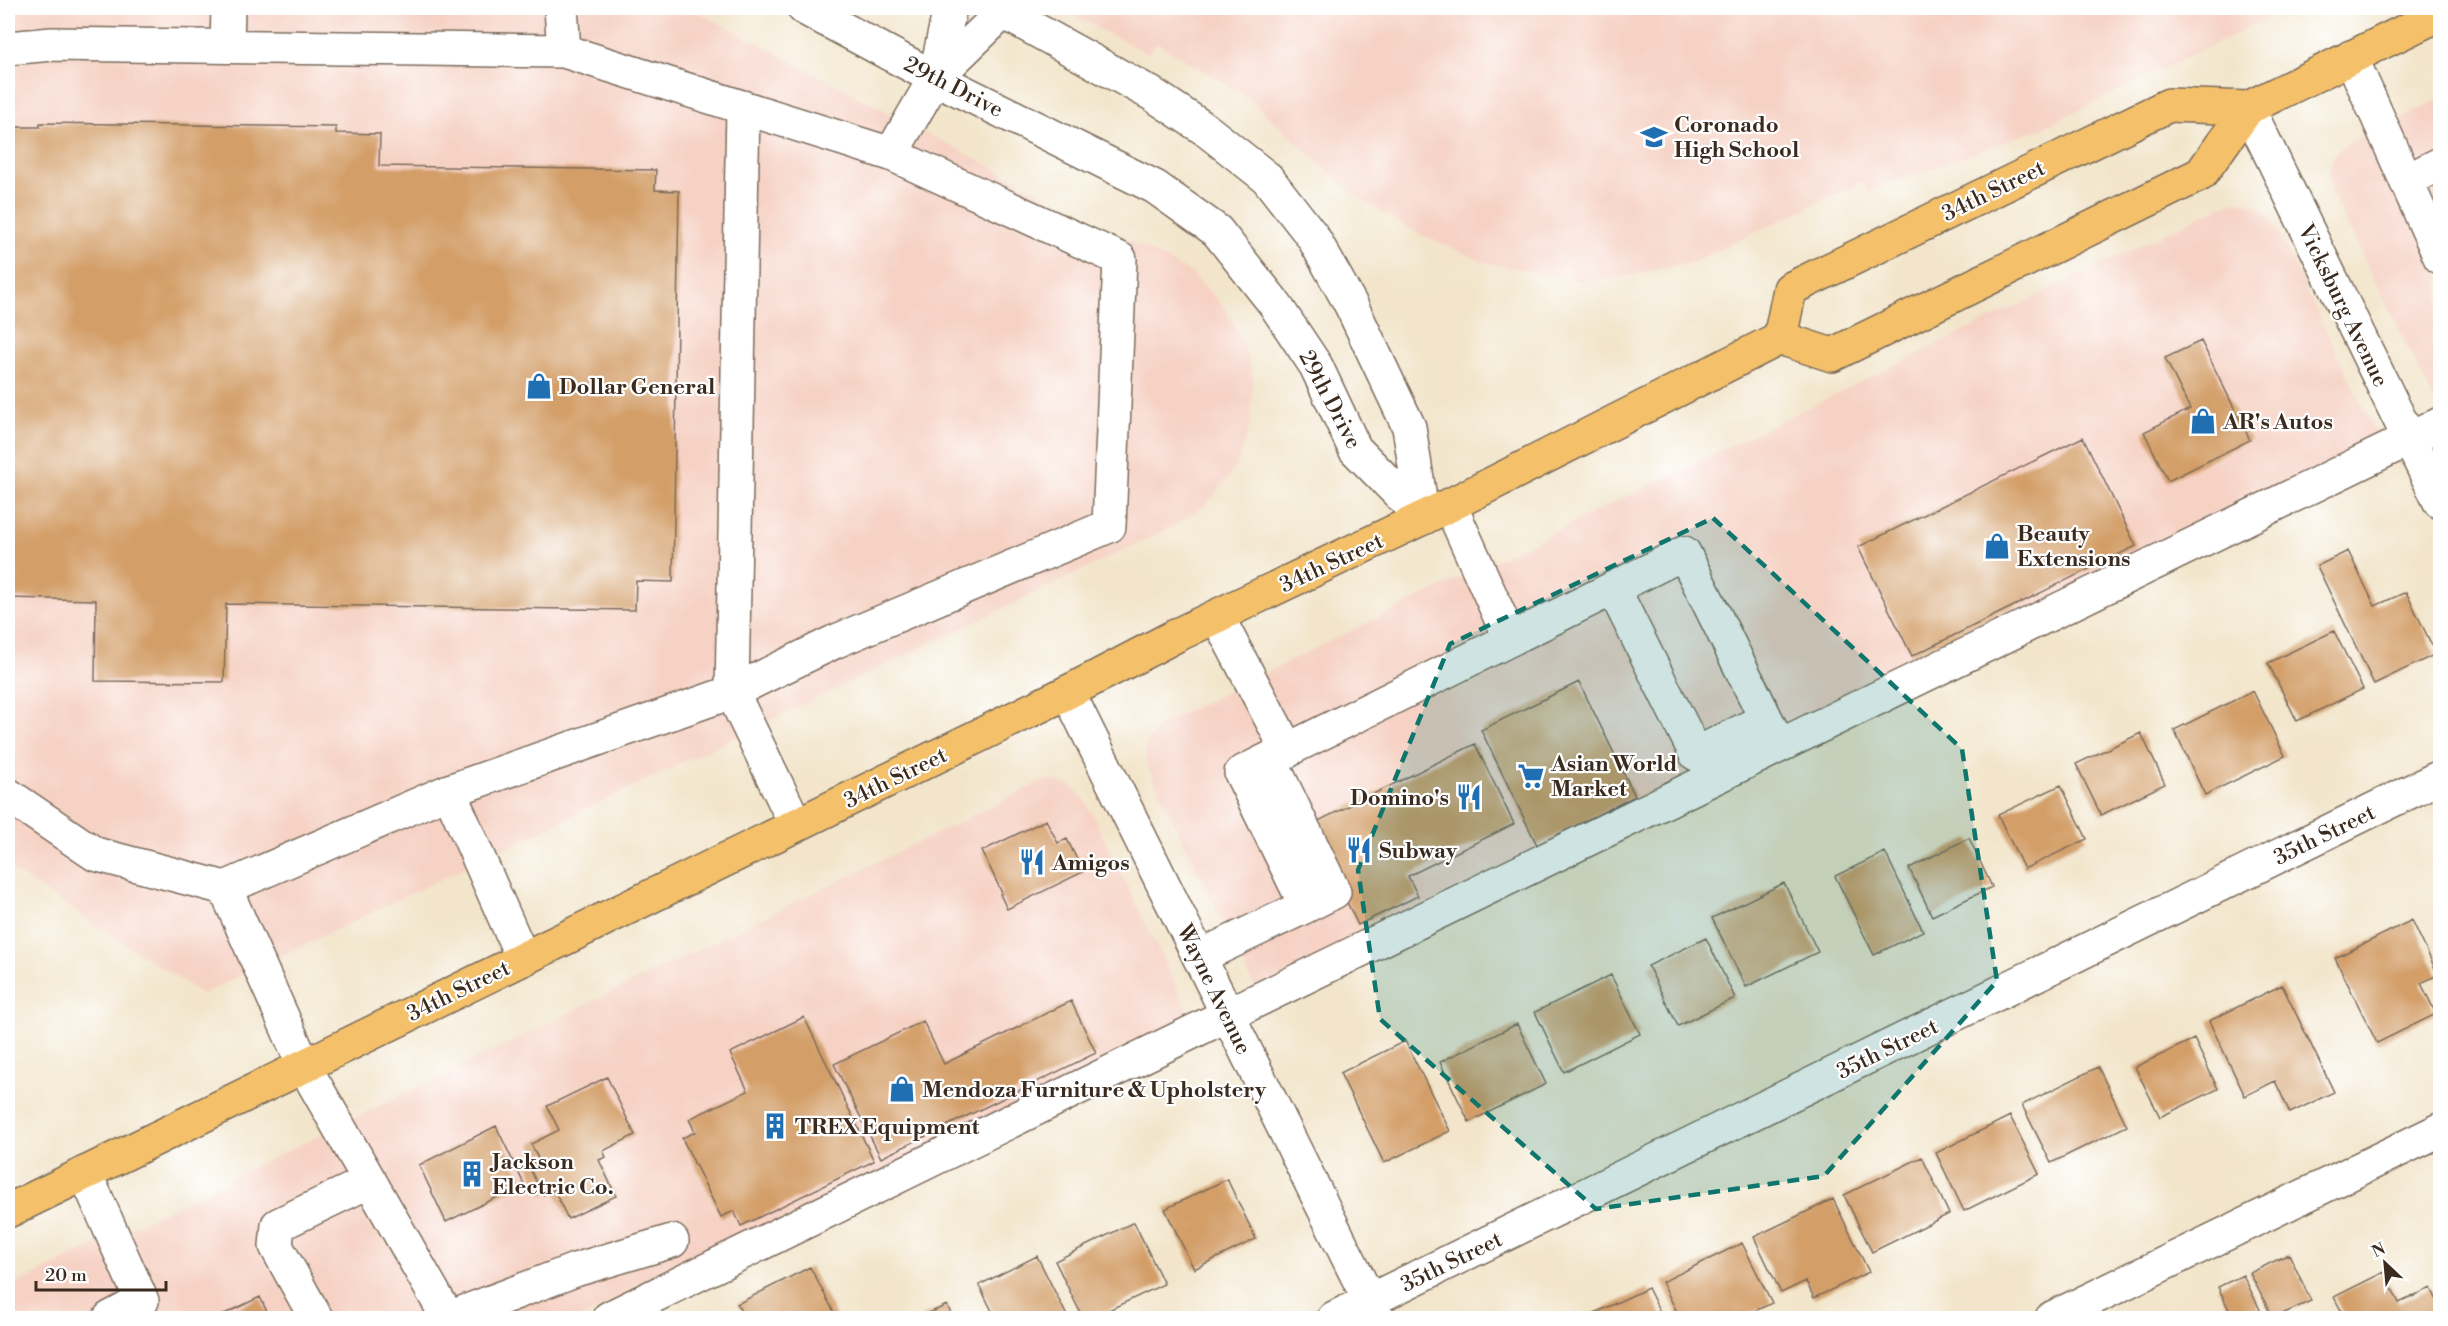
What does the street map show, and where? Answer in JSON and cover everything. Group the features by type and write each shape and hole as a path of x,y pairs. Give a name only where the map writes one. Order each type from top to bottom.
{"main road":[{"name":"34th Street","path":"8,1211 1068,692 1217,616 1437,512 1780,338 1833,355 2149,200 2201,174 2248,108 2440,14"},
{"name":"34th Street","path":"1780,338 1790,289 2169,105 2248,108"}],"street":[{"path":"227,46 228,8"},
{"path":"561,8 564,51"},
{"name":"29th Drive","path":"804,8 935,78 1155,187 1217,231 1274,303 1316,366 1355,449 1437,512"},
{"path":"935,78 950,8"},
{"path":"891,154 935,78 1003,9 1152,94 1205,129 1267,178 1313,237 1351,305 1409,427 1437,512 1510,639"},
{"path":"8,48 52,44 564,51 891,154 1120,259 1109,526 834,642 732,692 449,791 225,888 95,854 8,795"},
{"path":"2351,57 2440,257"},
{"path":"743,108 732,692 796,825"},
{"name":"Vicksburg Avenue","path":"2248,108 2440,502"},
{"path":"2406,181 2440,164"},
{"path":"609,1318 1227,1014 1772,732 2440,424"},
{"path":"1199,957 1306,906 1241,773 1683,553 1772,732"},
{"path":"1613,588 1696,754 1772,732"},
{"path":"1217,616 1279,755"},
{"name":"Wayne Avenue","path":"1068,692 1373,1310"},
{"name":"35th Street","path":"1334,1318 1373,1310 2440,777"},
{"path":"449,791 523,959"},
{"path":"225,888 304,1066 449,1318 575,1270 672,1241"},
{"path":"2052,1318 2440,1130"},
{"path":"85,1173 146,1310 110,1318"},
{"path":"316,1318 276,1246 278,1225 370,1181"}],"highlighted area":[{"path":"1713,518 1962,749 1997,981 1824,1176 1596,1209 1380,1019 1358,870 1450,644"}],"shaded area":[{"path":"8,8 691,8 1191,273 1222,304 1243,341 1253,379 1251,422 1236,467 1206,505 1170,528 202,994 8,867"},
{"name":"Coronado High School","path":"1058,8 2289,8 2042,128 1867,192 1863,181 1693,262 1622,277 1583,281 1487,263 1417,233 1356,196 1248,98 1212,75 1156,43 1149,54"},
{"path":"2440,99 2440,413 2331,191 2328,172 2335,153 2343,146"},
{"path":"2245,201 2266,212 2273,222 2380,442 1256,990 1146,764 1147,742 1161,724 2221,206"},
{"path":"1051,780 1072,786 1086,801 1193,1021 581,1318 8,1318 8,1288 1041,782"}],"building":[{"path":"40,123 336,127 336,133 380,134 379,166 656,170 655,190 679,191 673,582 636,581 635,610 226,604 224,682 95,681 96,600 8,598 8,127 40,127"},
{"name":"AR's Autos","path":"2201,341 2250,440 2168,481 2144,432 2190,409 2165,358"},
{"name":"Beauty Extensions","path":"2083,437 2136,546 1912,656 1858,547"},
{"path":"2348,551 2375,606 2406,592 2436,654 2374,684 2317,566"},
{"path":"2334,631 2363,689 2297,721 2268,663"},
{"path":"1579,682 1635,796 1537,845 1481,730"},
{"path":"2253,691 2285,756 2205,795 2174,730"},
{"path":"2141,733 2165,784 2101,815 2076,764"},
{"path":"1475,744 1514,824 1408,876 1418,896 1358,925 1310,825"},
{"path":"2061,785 2087,839 2024,869 1998,815"},
{"name":"Amigos","path":"1046,820 1058,843 1067,839 1083,872 1007,909 982,851"},
{"path":"1969,838 1992,887 1932,916 1909,868"},
{"path":"1885,852 1923,931 1874,955 1835,876"},
{"path":"1784,883 1818,952 1746,987 1712,918"},
{"path":"2412,920 2438,975 2421,983 2436,1014 2377,1043 2335,958"},
{"path":"1706,938 1735,998 1678,1026 1648,966"},
{"path":"1611,975 1640,1034 1564,1072 1535,1012"},
{"path":"2282,985 2334,1092 2290,1113 2275,1081 2245,1096 2209,1021"},
{"path":"1071,1001 1096,1053 881,1158 834,1064 923,1021 944,1064"},
{"name":"TREX Equipment","path":"804,1017 874,1161 741,1226 734,1211 721,1217 682,1138 695,1132 689,1119 748,1091 730,1053"},
{"path":"1517,1024 1546,1084 1469,1122 1440,1062"},
{"path":"2194,1039 2218,1089 2160,1117 2135,1067"},
{"path":"1405,1041 1450,1131 1384,1163 1340,1073"},
{"path":"2098,1067 2127,1126 2051,1163 2022,1105"},
{"path":"607,1077 635,1135 603,1151 606,1157 599,1160 616,1196 568,1219 554,1190 543,1195 528,1165 539,1160 531,1144 559,1130 547,1106"},
{"path":"2010,1116 2039,1174 1964,1211 1936,1153"},
{"name":"Jackson Electric Co.","path":"496,1126 524,1184 446,1222 419,1165"},
{"path":"1922,1157 1949,1214 1872,1252 1844,1195"},
{"path":"1227,1179 1256,1239 1194,1269 1165,1209"},
{"path":"1833,1199 1869,1272 1814,1298 1806,1281 1781,1293 1754,1237"},
{"path":"1134,1222 1164,1284 1092,1318 1083,1318 1055,1261"},
{"path":"1742,1243 1772,1303 1740,1318 1680,1318 1662,1282"},
{"path":"2289,1254 2311,1301 2273,1318 2250,1273"},
{"path":"1037,1256 1068,1318 991,1318 995,1317 979,1285"},
{"path":"810,1267 837,1318 745,1318 737,1304"},
{"path":"2384,1272 2399,1303 2431,1288 2440,1307 2440,1318 2345,1318 2334,1297"},
{"path":"2243,1275 2264,1318 2233,1318 2218,1287"},
{"path":"1648,1288 1663,1318 1584,1318"},
{"path":"260,1297 270,1318 216,1318"},
{"path":"947,1305 953,1318 918,1318"}],"place":[{"name":"Coronado High School","path":"1654,137"},
{"name":"Dollar General","path":"539,386"},
{"name":"AR's Autos","path":"2203,421"},
{"name":"Beauty Extensions","path":"1997,546"},
{"name":"Asian World Market","path":"1531,776"},
{"name":"Domino's","path":"1469,797"},
{"name":"Subway","path":"1359,850"},
{"name":"Amigos","path":"1032,862"},
{"name":"Mendoza Furniture & Upholstery","path":"902,1089"},
{"name":"TREX Equipment","path":"775,1126"},
{"name":"Jackson Electric Co.","path":"472,1174"}]}
